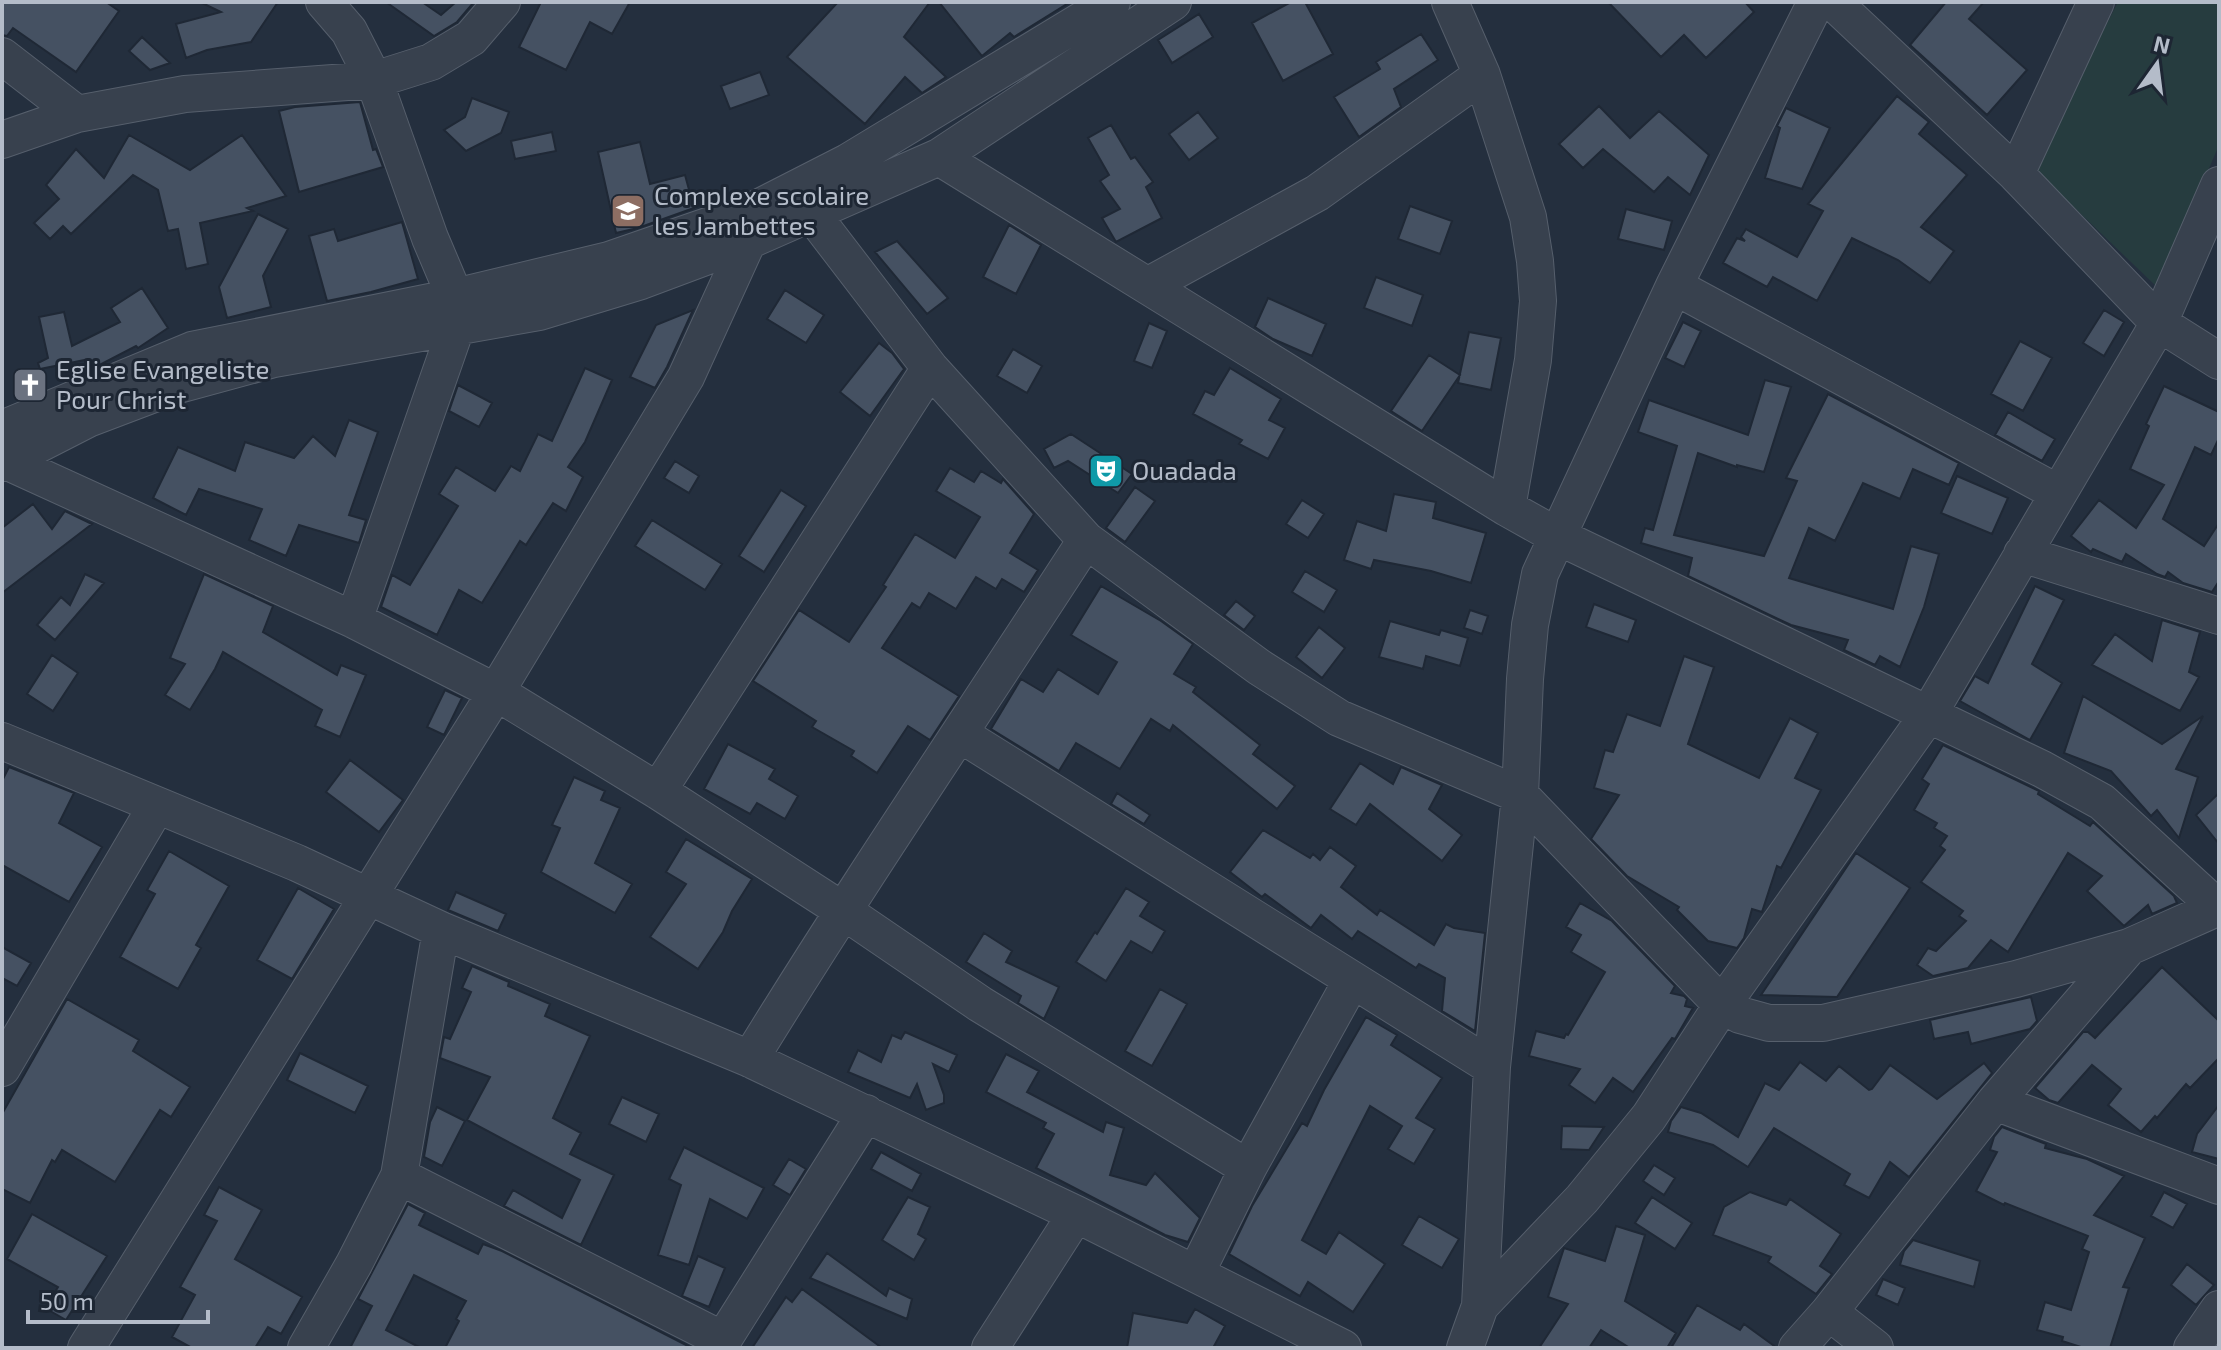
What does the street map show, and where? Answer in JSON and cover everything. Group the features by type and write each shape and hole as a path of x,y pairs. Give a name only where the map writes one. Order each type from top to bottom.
{"street":[{"path":"324,2 349,31 374,80 456,313 354,620"},
{"path":"2,140 77,114 185,94 374,80 431,62 471,38 502,2"},
{"path":"3,451 175,386 456,313 754,210 848,162 1112,2"},
{"path":"456,313 539,312 641,281 812,214 939,157 1173,2"},
{"path":"1450,2 1482,75 1528,217 1536,274 1538,301 1533,360 1507,508"},
{"path":"1465,1348 1480,1306 1492,1067 1520,795 1530,625 1540,574 1674,286 1816,2"},
{"path":"1833,2 2016,174 2159,323 2219,361"},
{"path":"2016,174 2096,2"},
{"path":"2,56 77,114"},
{"path":"1149,285 1317,193 1482,75"},
{"path":"812,214 930,368 1086,540 1259,667 1339,718 1520,795 1722,1005 1740,1015 1769,1023 1823,1023 2016,979 2129,947 2219,908 2102,802 2042,769 1557,536 939,157"},
{"path":"1480,1306 1582,1199 1649,1117 1722,1005 1928,715 2159,323 2219,185"},
{"path":"86,1348 496,692 686,377 748,241"},
{"path":"1674,286 2058,493"},
{"path":"658,791 930,368"},
{"path":"3,451 496,692 658,791 980,1004 1248,1168"},
{"path":"750,1059 842,910 1086,540"},
{"path":"2022,554 2219,616"},
{"path":"960,734 1492,1067"},
{"path":"2,741 297,863 441,930 750,1059 1076,1214 1343,1348"},
{"path":"2,1068 15,1020 157,805"},
{"path":"306,1348 399,1176 441,930"},
{"path":"1797,1348 1995,1102 2129,947"},
{"path":"1196,1273 1248,1168 1352,980"},
{"path":"1995,1102 2219,1186"},
{"path":"399,1176 721,1344 866,1113"},
{"path":"990,1348 1076,1214"},
{"path":"2192,1348 2219,1309"},
{"path":"1829,1312 1875,1348"}],"green space":[{"path":"2118,2 2219,2 2219,145 2158,288 2033,168"}],"building":[{"path":"2,2 106,2 119,11 76,72 13,28 7,36 2,35"},
{"path":"200,2 278,2 251,42 207,50 186,58 176,24 221,12"},
{"path":"386,2 422,2 441,15 456,2 474,2 457,22 434,36"},
{"path":"541,2 630,2 612,34 590,22 566,70 519,47"},
{"path":"838,2 930,2 904,37 946,77 922,93 905,77 865,124 787,57"},
{"path":"939,2 1070,2 1014,37 1010,33 982,56"},
{"path":"1291,2 1305,2 1333,54 1283,81 1252,23"},
{"path":"1608,2 1745,2 1754,12 1706,58 1684,35 1661,57"},
{"path":"1946,2 1984,2 1969,19 2027,70 1987,115 1910,45"},
{"path":"1199,14 1213,37 1172,63 1158,40"},
{"path":"1421,34 1438,60 1394,89 1401,107 1359,137 1334,97 1380,69 1376,62"},
{"path":"142,37 170,63 150,70 129,51"},
{"path":"760,72 769,95 730,109 721,86"},
{"path":"1897,96 1929,122 1919,134 1967,175 1921,227 1954,251 1930,283 1898,260 1852,238 1817,301 1773,277 1767,287 1723,263 1737,238 1745,241 1741,237 1746,229 1797,257 1823,211 1808,204"},
{"path":"472,98 509,112 501,133 466,151 444,130 465,117"},
{"path":"360,102 373,150 376,149 383,167 299,192 279,111"},
{"path":"1599,106 1630,138 1659,111 1709,155 1690,195 1668,177 1654,192 1603,149 1583,168 1559,144"},
{"path":"1786,108 1830,128 1802,189 1765,178 1780,128 1777,126"},
{"path":"1198,112 1218,138 1189,160 1169,134"},
{"path":"1111,125 1131,159 1135,157 1153,182 1146,187 1162,218 1116,242 1102,218 1120,209 1100,181 1109,175 1088,138"},
{"path":"552,132 556,151 515,159 511,141"},
{"path":"129,135 190,170 242,135 286,196 247,208 253,211 200,223 208,264 186,269 178,229 168,231 158,190 133,175 71,234 63,226 50,239 34,223 59,199 46,185 76,149 104,178"},
{"path":"640,142 650,184 685,175 694,208 616,233 598,152"},
{"path":"1410,206 1452,221 1440,254 1398,239"},
{"path":"1626,209 1672,221 1664,250 1618,239"},
{"path":"258,214 288,229 263,276 271,307 227,318 219,287"},
{"path":"402,222 418,279 327,301 309,236 334,229 338,241"},
{"path":"1009,225 1041,245 1016,294 983,277"},
{"path":"897,241 948,298 927,314 875,252"},
{"path":"1376,277 1423,295 1412,326 1364,308"},
{"path":"142,288 168,328 138,348 136,346 90,370 85,360 40,369 38,363 48,358 39,317 64,312 72,346 120,322 111,308"},
{"path":"785,290 824,315 806,343 767,319"},
{"path":"1268,298 1326,324 1312,356 1273,339 1255,327"},
{"path":"693,310 655,388 630,377 656,325"},
{"path":"2104,310 2124,322 2104,356 2083,343"},
{"path":"1683,322 1701,331 1684,367 1665,358"},
{"path":"1149,323 1167,331 1152,368 1134,361"},
{"path":"1469,332 1501,338 1491,390 1458,383"},
{"path":"2020,341 2052,358 2023,411 1991,394"},
{"path":"879,343 892,353 904,369 870,416 840,392"},
{"path":"1013,349 1042,366 1027,393 997,376"},
{"path":"1429,355 1460,375 1422,431 1391,411"},
{"path":"585,368 612,380 585,442 568,467 583,477 566,511 553,503 526,545 520,541 482,603 459,590 437,635 381,607 392,575 410,585 458,506 439,494 456,467 495,491 511,466 520,471 538,434 552,441"},
{"path":"1230,368 1281,399 1269,420 1285,428 1268,459 1239,444 1242,440 1193,414 1205,391 1214,395"},
{"path":"1765,380 1791,387 1764,472 1737,467 1698,453 1674,535 1764,556 1797,481 1786,478 1828,394 1959,463 1949,485 1913,469 1900,499 1863,483 1835,541 1809,528 1789,578 1893,609 1911,546 1939,554 1924,607 1900,667 1880,656 1875,665 1844,650 1848,640 1791,625 1688,576 1692,558 1641,543 1645,528 1653,530 1677,446 1638,432 1649,400 1748,435"},
{"path":"458,385 492,403 479,427 449,411"},
{"path":"2164,386 2219,412 2219,438 2211,455 2195,447 2163,519 2204,546 2219,523 2219,581 2212,592 2183,583 2168,572 2165,577 2157,574 2126,554 2122,562 2093,549 2091,552 2071,536 2099,500 2136,528 2164,485 2130,469"},
{"path":"2008,412 2055,439 2042,461 1995,435"},
{"path":"349,420 378,432 349,515 366,520 359,543 299,525 286,556 249,540 262,509 199,489 186,515 153,498 178,447 235,471 245,442 294,458 313,436 335,456"},
{"path":"1071,434 1132,474 1118,493 1068,461 1054,468 1044,449"},
{"path":"675,461 699,476 689,493 664,478"},
{"path":"950,468 974,482 981,471 1001,483 1003,479 1034,514 1010,553 1038,570 1024,592 1002,579 996,589 976,577 956,609 929,593 920,608 912,603 882,648 959,696 930,740 908,726 877,773 851,756 854,751 812,727 816,721 753,681 799,610 849,642 886,587 883,585 915,534 955,558 980,517 936,491"},
{"path":"1957,476 2008,498 1992,534 1941,513"},
{"path":"1135,487 1155,501 1125,542 1106,528"},
{"path":"781,490 806,506 764,572 739,556"},
{"path":"1394,494 1436,502 1433,518 1486,533 1471,583 1431,571 1374,560 1371,569 1344,560 1357,521 1386,531"},
{"path":"1302,500 1324,514 1308,538 1286,524"},
{"path":"33,504 52,529 65,511 92,524 2,593 2,528"},
{"path":"652,520 722,564 705,590 635,546"},
{"path":"1305,571 1337,590 1324,612 1292,592"},
{"path":"85,574 104,583 55,640 37,625 61,597 70,605"},
{"path":"204,574 273,606 263,632 337,675 341,665 366,675 340,737 315,726 322,710 223,652 190,710 165,695 185,664 170,658"},
{"path":"1101,586 1193,644 1174,674 1196,687 1193,692 1260,745 1253,754 1295,786 1277,809 1173,725 1170,731 1151,719 1120,769 1076,743 1059,771 991,729 1021,679 1043,692 1058,669 1098,694 1117,662 1071,635"},
{"path":"2035,586 2064,600 2032,664 2062,683 2030,740 1960,701 1975,676 1988,683"},
{"path":"1236,601 1255,616 1244,630 1224,615"},
{"path":"1594,604 1636,620 1628,642 1586,627"},
{"path":"1470,610 1488,616 1482,634 1464,628"},
{"path":"2162,620 2200,632 2189,672 2199,677 2180,711 2092,665 2115,634 2152,661"},
{"path":"1390,621 1439,635 1441,630 1468,638 1460,666 1426,656 1423,669 1379,657"},
{"path":"1319,627 1345,648 1322,678 1296,657"},
{"path":"52,655 78,673 53,711 27,694"},
{"path":"1684,656 1714,667 1688,744 1759,778 1790,718 1818,733 1795,778 1821,790 1781,868 1777,866 1762,912 1752,909 1744,938 1737,948 1708,941 1677,910 1679,907 1627,876 1591,839 1619,795 1594,788 1605,750 1613,752 1627,714 1660,726"},
{"path":"445,690 462,698 444,735 427,727"},
{"path":"2083,696 2162,744 2203,716 2176,769 2198,777 2179,838 2157,810 2151,816 2111,771 2064,753"},
{"path":"728,744 775,769 769,779 798,796 785,819 757,803 750,814 704,789"},
{"path":"1943,745 2039,791 2038,794 2090,826 2093,822 2174,896 2177,903 2152,914 2148,905 2124,926 2087,891 2102,876 2068,853 2008,952 1991,940 1968,968 1933,976 1917,965 1928,948 1936,951 1966,921 1959,916 1963,911 1921,882 1945,850 1940,846 1947,836 1934,828 1937,823 1914,810 1929,784 1922,779"},
{"path":"350,760 403,800 379,832 326,792"},
{"path":"1360,763 1393,784 1401,767 1442,785 1429,809 1462,835 1442,861 1370,804 1356,825 1330,809"},
{"path":"9,767 74,793 59,823 102,847 69,902 2,865 2,781"},
{"path":"574,777 605,791 601,800 620,808 595,863 632,884 615,913 541,872 560,828 552,825"},
{"path":"1117,793 1150,815 1144,824 1111,804"},
{"path":"2219,793 2219,844 2196,815"},
{"path":"1263,830 1310,858 1313,854 1320,860 1330,847 1356,866 1341,887 1377,915 1380,910 1434,945 1446,924 1485,933 1475,1031 1442,1011 1445,978 1419,964 1416,968 1358,931 1352,939 1321,915 1311,928 1230,872"},
{"path":"686,839 752,879 723,932 698,969 650,937 686,884 666,872"},
{"path":"169,851 229,886 196,945 201,948 178,989 120,957 155,894 147,890"},
{"path":"1856,853 1910,888 1837,997 1761,995"},
{"path":"298,888 334,909 292,979 257,960"},
{"path":"1126,888 1149,902 1140,916 1165,931 1152,953 1131,941 1106,981 1076,962"},
{"path":"456,892 506,914 498,931 448,910"},
{"path":"1580,903 1612,921 1675,986 1671,993 1684,996 1687,999 1685,1006 1693,1008 1675,1039 1672,1038 1633,1092 1613,1078 1595,1103 1569,1085 1580,1069 1529,1056 1536,1031 1564,1038 1568,1035 1605,972 1571,952 1581,935 1566,927"},
{"path":"984,933 1012,951 1006,962 1059,987 1044,1019 1018,1003 1021,996 966,962"},
{"path":"2,947 31,963 17,986 2,978"},
{"path":"472,966 550,1004 545,1016 590,1036 553,1118 581,1133 570,1154 614,1175 581,1245 504,1206 513,1190 562,1218 580,1180 467,1120 490,1077 440,1058 444,1037 450,1039 471,992 462,988"},
{"path":"2162,967 2219,1021 2219,1058 2190,1088 2186,1084 2141,1132 2108,1105 2121,1089 2092,1065 2058,1103 2049,1100 2035,1088 2083,1032 2095,1038"},
{"path":"1160,989 1187,1004 1152,1066 1125,1051"},
{"path":"2031,997 2037,1021 2030,1029 1971,1044 1968,1032 1934,1039 1930,1020"},
{"path":"67,999 139,1040 133,1051 190,1087 171,1117 160,1110 115,1182 62,1150 55,1162 52,1160 30,1203 2,1189 2,1114"},
{"path":"1366,1017 1397,1035 1391,1045 1442,1078 1416,1118 1435,1129 1414,1164 1388,1149 1402,1126 1370,1106 1302,1240 1326,1254 1339,1232 1385,1264 1353,1312 1308,1282 1300,1296 1229,1254 1252,1206 1302,1123 1307,1126"},
{"path":"905,1032 957,1055 949,1072 933,1064 944,1103 926,1110 917,1084 910,1098 848,1072 858,1050 881,1062 892,1035 901,1039"},
{"path":"300,1053 368,1086 355,1113 287,1080"},
{"path":"1006,1054 1039,1071 1027,1092 1103,1132 1106,1122 1124,1128 1110,1175 1146,1185 1155,1173 1200,1218 1188,1242 1165,1235 1036,1168 1054,1134 1043,1128 1046,1123 986,1092"},
{"path":"1800,1062 1826,1081 1839,1066 1869,1090 1890,1065 1937,1099 1984,1063 1992,1073 1909,1177 1890,1162 1869,1198 1844,1185 1850,1174 1774,1128 1748,1167 1713,1145 1668,1132 1671,1121 1681,1107 1701,1113 1738,1137 1765,1083 1779,1090"},
{"path":"622,1097 659,1114 646,1142 609,1124"},
{"path":"2219,1105 2219,1159 2192,1152 2197,1134"},
{"path":"437,1107 465,1121 442,1166 424,1157 430,1122"},
{"path":"1562,1126 1604,1127 1589,1150 1561,1149"},
{"path":"2002,1127 2046,1144 2045,1148 2087,1159 2124,1176 2094,1215 2145,1238 2123,1287 2129,1288 2110,1348 2084,1348 2062,1341 2063,1337 2037,1330 2045,1302 2071,1310 2089,1252 2082,1249 2088,1236 2004,1205 1976,1191 1997,1152 1990,1150 1994,1137"},
{"path":"684,1147 764,1188 747,1219 710,1199 689,1265 658,1255 681,1185 669,1179"},
{"path":"881,1152 921,1174 912,1191 871,1169"},
{"path":"789,1159 806,1169 790,1195 773,1185"},
{"path":"1654,1165 1675,1178 1664,1195 1643,1181"},
{"path":"219,1187 262,1210 235,1259 302,1297 281,1334 268,1327 255,1348 192,1348 172,1337 195,1295 180,1287 217,1221 204,1215"},
{"path":"1750,1192 1786,1205 1790,1199 1841,1234 1820,1266 1832,1274 1816,1294 1768,1262 1771,1257 1713,1235 1724,1207"},
{"path":"2164,1192 2187,1204 2173,1228 2151,1216"},
{"path":"908,1197 930,1207 918,1234 926,1239 914,1260 882,1240"},
{"path":"1652,1197 1692,1223 1675,1249 1635,1223"},
{"path":"408,1204 425,1213 419,1225 478,1254 483,1244 502,1251 692,1348 445,1348 466,1301 414,1275 386,1330 421,1348 350,1348 372,1306 358,1299"},
{"path":"32,1214 107,1256 66,1320 45,1308 58,1287 7,1259"},
{"path":"1419,1216 1459,1239 1442,1268 1402,1245"},
{"path":"1616,1226 1645,1235 1625,1301 1676,1333 1667,1348 1630,1348 1601,1330 1589,1348 1539,1348 1568,1304 1548,1297 1564,1248 1605,1261"},
{"path":"1913,1240 1980,1261 1974,1287 1900,1265 1904,1251"},
{"path":"827,1253 886,1296 889,1288 912,1299 907,1319 810,1278"},
{"path":"698,1256 725,1268 709,1307 682,1296"},
{"path":"2187,1264 2214,1285 2196,1305 2171,1285"},
{"path":"1883,1279 1905,1288 1898,1305 1876,1295"},
{"path":"802,1289 882,1348 752,1348 786,1297 792,1302"},
{"path":"1697,1305 1740,1330 1744,1324 1777,1348 1671,1348"},
{"path":"1195,1309 1225,1326 1213,1348 1127,1348 1133,1313 1187,1323"}],"place":[{"name":"Complexe scolaire les Jambettes","path":"628,211"},
{"name":"Eglise Evangeliste Pour Christ","path":"30,385"},
{"name":"Ouadada","path":"1106,471"}]}
